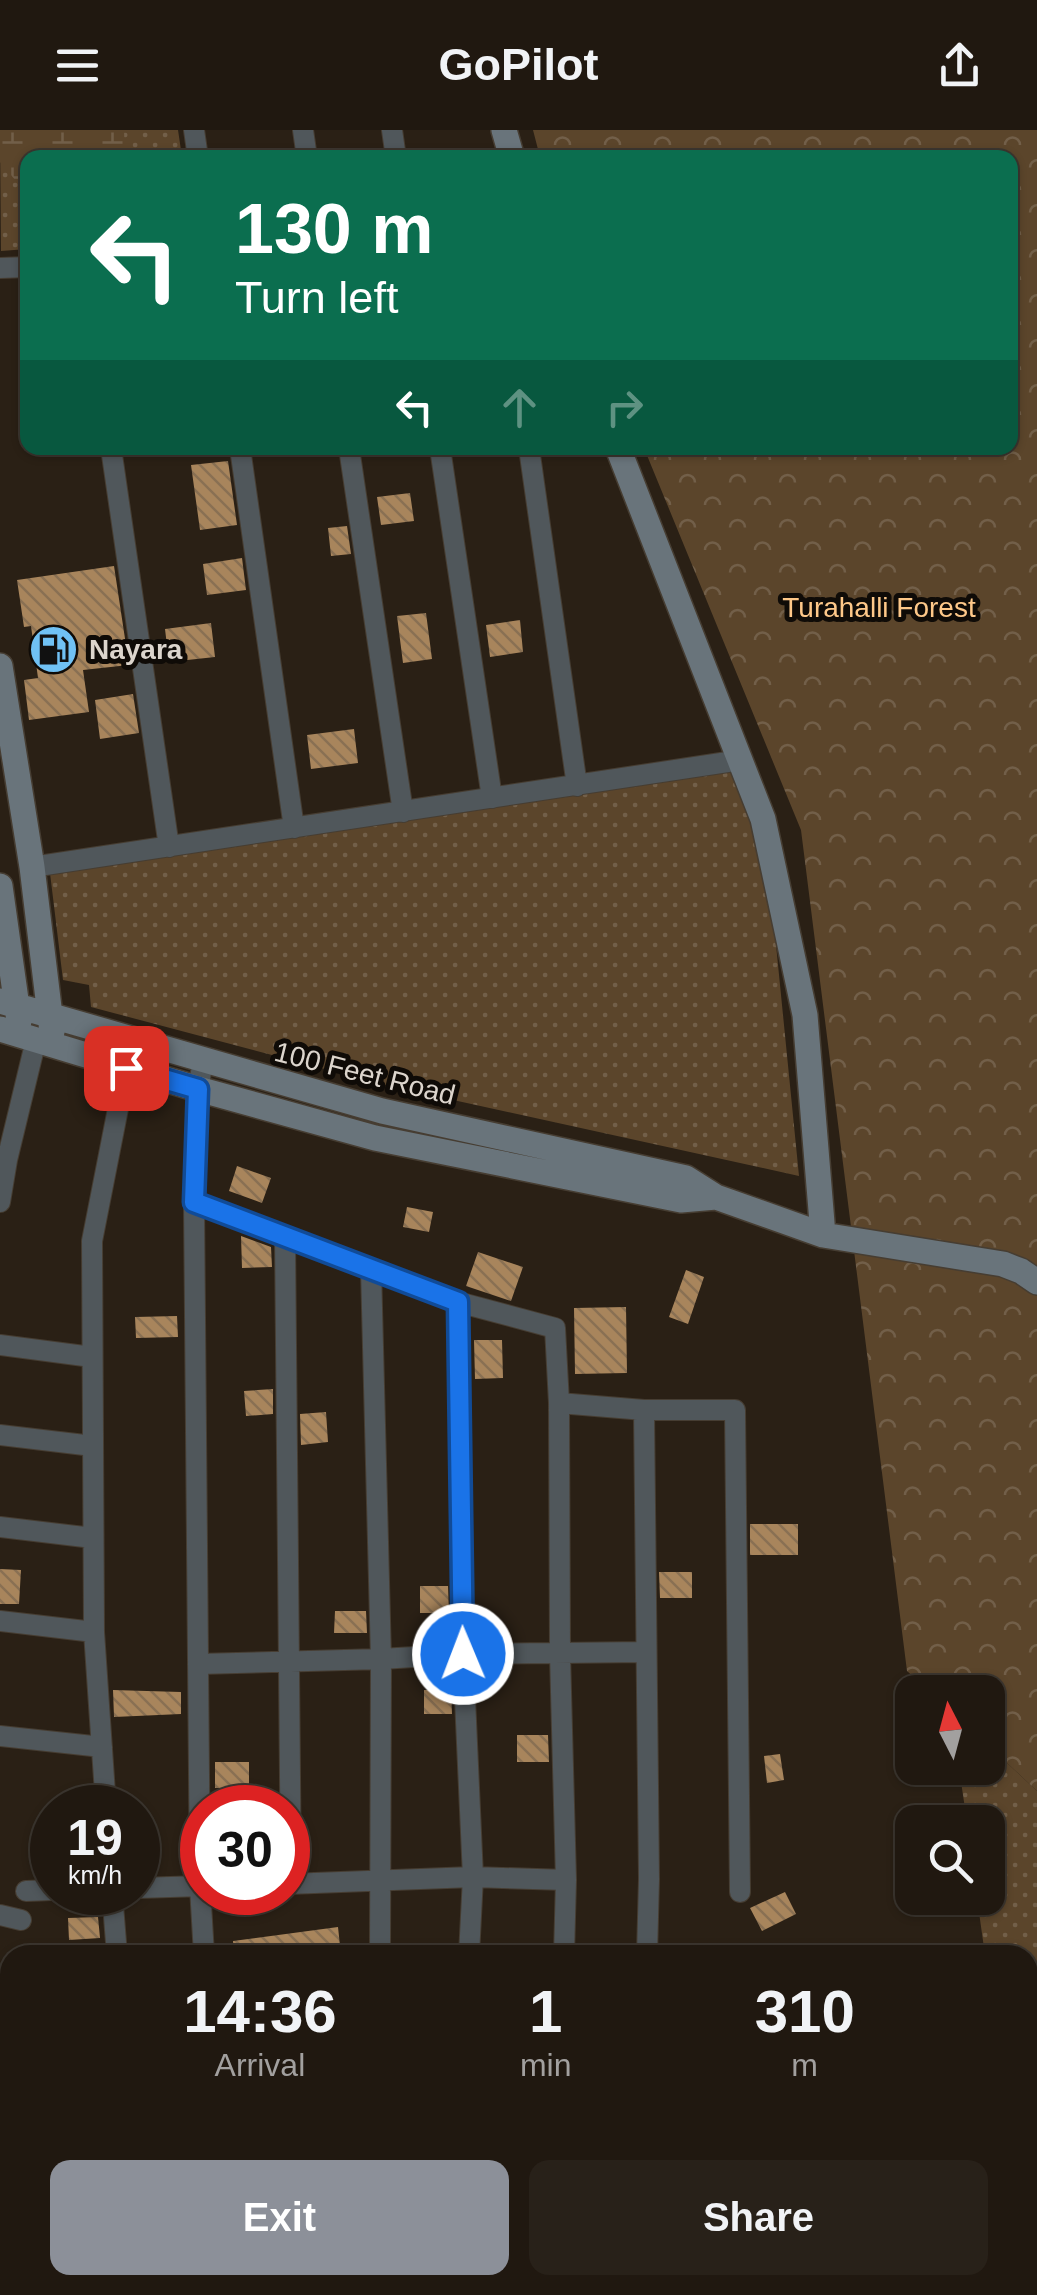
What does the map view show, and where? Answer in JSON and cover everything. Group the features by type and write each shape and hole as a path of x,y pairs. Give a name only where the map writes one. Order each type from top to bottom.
{"main road":[{"path":"621,455 764,819 805,1016 823,1235"},
{"path":"0,666 32,867 50,1016 28,1038 8,1004 0,886"},
{"name":"100 Feet Road","path":"8,1004 382,1111 686,1178 716,1197 823,1235 1003,1264 1037,1282"},
{"name":"100 Feet Road","path":"28,1038 375,1138 680,1200 716,1197"}],"street":[{"path":"112,455 169,847"},
{"path":"241,455 294,828"},
{"path":"351,455 403,812"},
{"path":"441,455 492,798"},
{"path":"531,455 577,786"},
{"path":"32,867 741,760"},
{"path":"0,1202 10,1097 28,1038"},
{"path":"200,1785 194,1202 198,1089 203,1061"},
{"path":"104,1785 94,1632 92,1241 126,1068"},
{"path":"194,1202 458,1302 555,1328 564,1945"},
{"path":"285,1236 289,1785"},
{"path":"371,1269 381,1659 380,1945"},
{"path":"458,1302 463,1654 473,1877 470,1945"},
{"path":"0,1345 92,1357"},
{"path":"559,1403 644,1410 735,1410 740,1892"},
{"path":"644,1410 647,1945"},
{"path":"0,1435 93,1446"},
{"path":"0,1527 93,1538"},
{"path":"0,1621 94,1632"},
{"path":"198,1664 646,1652"},
{"path":"0,1736 102,1747"},
{"path":"310,1884 473,1877 566,1880"},
{"path":"0,1915 21,1920"},
{"path":"114,1915 117,1945"},
{"path":"202,1915 204,1945"}],"green space":[{"path":"0,130 178,130 181,150 20,150 20,250 1,251"},
{"path":"0,130 124,130 125,150 20,150 20,186 0,162"},
{"name":"Turahalli Forest","path":"533,130 1037,130 1037,1791 1005,1761 1005,1675 911,1675 907,1671 801,830 647,455 1018,455 1018,150 538,150"},
{"path":"739,770 765,834 799,1176 385,1085 91,1007 89,985 63,980 50,873"},
{"path":"1005,1761 1037,1791 1037,1945 984,1945 979,1915 1005,1915 1005,1805 964,1805 962,1785 1005,1785"}],"building":[{"path":"228,461 237,525 200,530 191,465"},
{"path":"410,493 414,521 381,525 377,497"},
{"path":"347,526 351,554 331,556 328,528"},
{"path":"242,558 246,590 207,595 203,564"},
{"path":"114,566 129,665 83,670 89,712 29,720 24,680 38,678 31,626 24,627 17,580"},
{"path":"426,613 432,659 403,663 397,616"},
{"path":"520,620 523,652 490,657 486,625"},
{"path":"211,623 215,657 169,662 165,629"},
{"path":"133,694 139,733 100,739 95,700"},
{"path":"354,729 358,763 311,769 307,735"},
{"path":"237,1166 271,1178 262,1203 229,1191"},
{"path":"407,1207 433,1212 429,1232 403,1227"},
{"path":"241,1236 271,1247 272,1267 242,1268"},
{"path":"478,1252 523,1267 511,1301 466,1286"},
{"path":"686,1270 704,1277 688,1324 669,1317"},
{"path":"626,1307 627,1373 575,1374 574,1308"},
{"path":"177,1316 178,1337 136,1338 135,1317"},
{"path":"474,1340 502,1340 503,1378 475,1379"},
{"path":"273,1389 273,1414 246,1416 244,1391"},
{"path":"326,1412 328,1442 301,1445 300,1414"},
{"path":"750,1524 798,1524 798,1555 750,1555"},
{"path":"0,1569 21,1570 19,1604 0,1604"},
{"path":"659,1572 692,1572 692,1598 660,1598"},
{"path":"420,1586 448,1586 449,1613 420,1613"},
{"path":"335,1611 366,1611 367,1633 334,1633"},
{"path":"113,1690 181,1692 181,1714 114,1717"},
{"path":"424,1690 451,1690 452,1714 424,1714"},
{"path":"517,1735 548,1735 549,1762 517,1762"},
{"path":"780,1754 784,1780 767,1783 764,1756"},
{"path":"215,1762 249,1762 249,1785 215,1785"},
{"path":"785,1892 796,1914 762,1931 750,1908"},
{"path":"98,1917 100,1938 69,1940 68,1918"},
{"path":"338,1927 340,1945 233,1945 233,1941"}],"place":[{"name":"Nayara","path":"54,649"}],"route":[{"path":"126,1068 198,1089 194,1202 458,1302 463,1654"}]}
